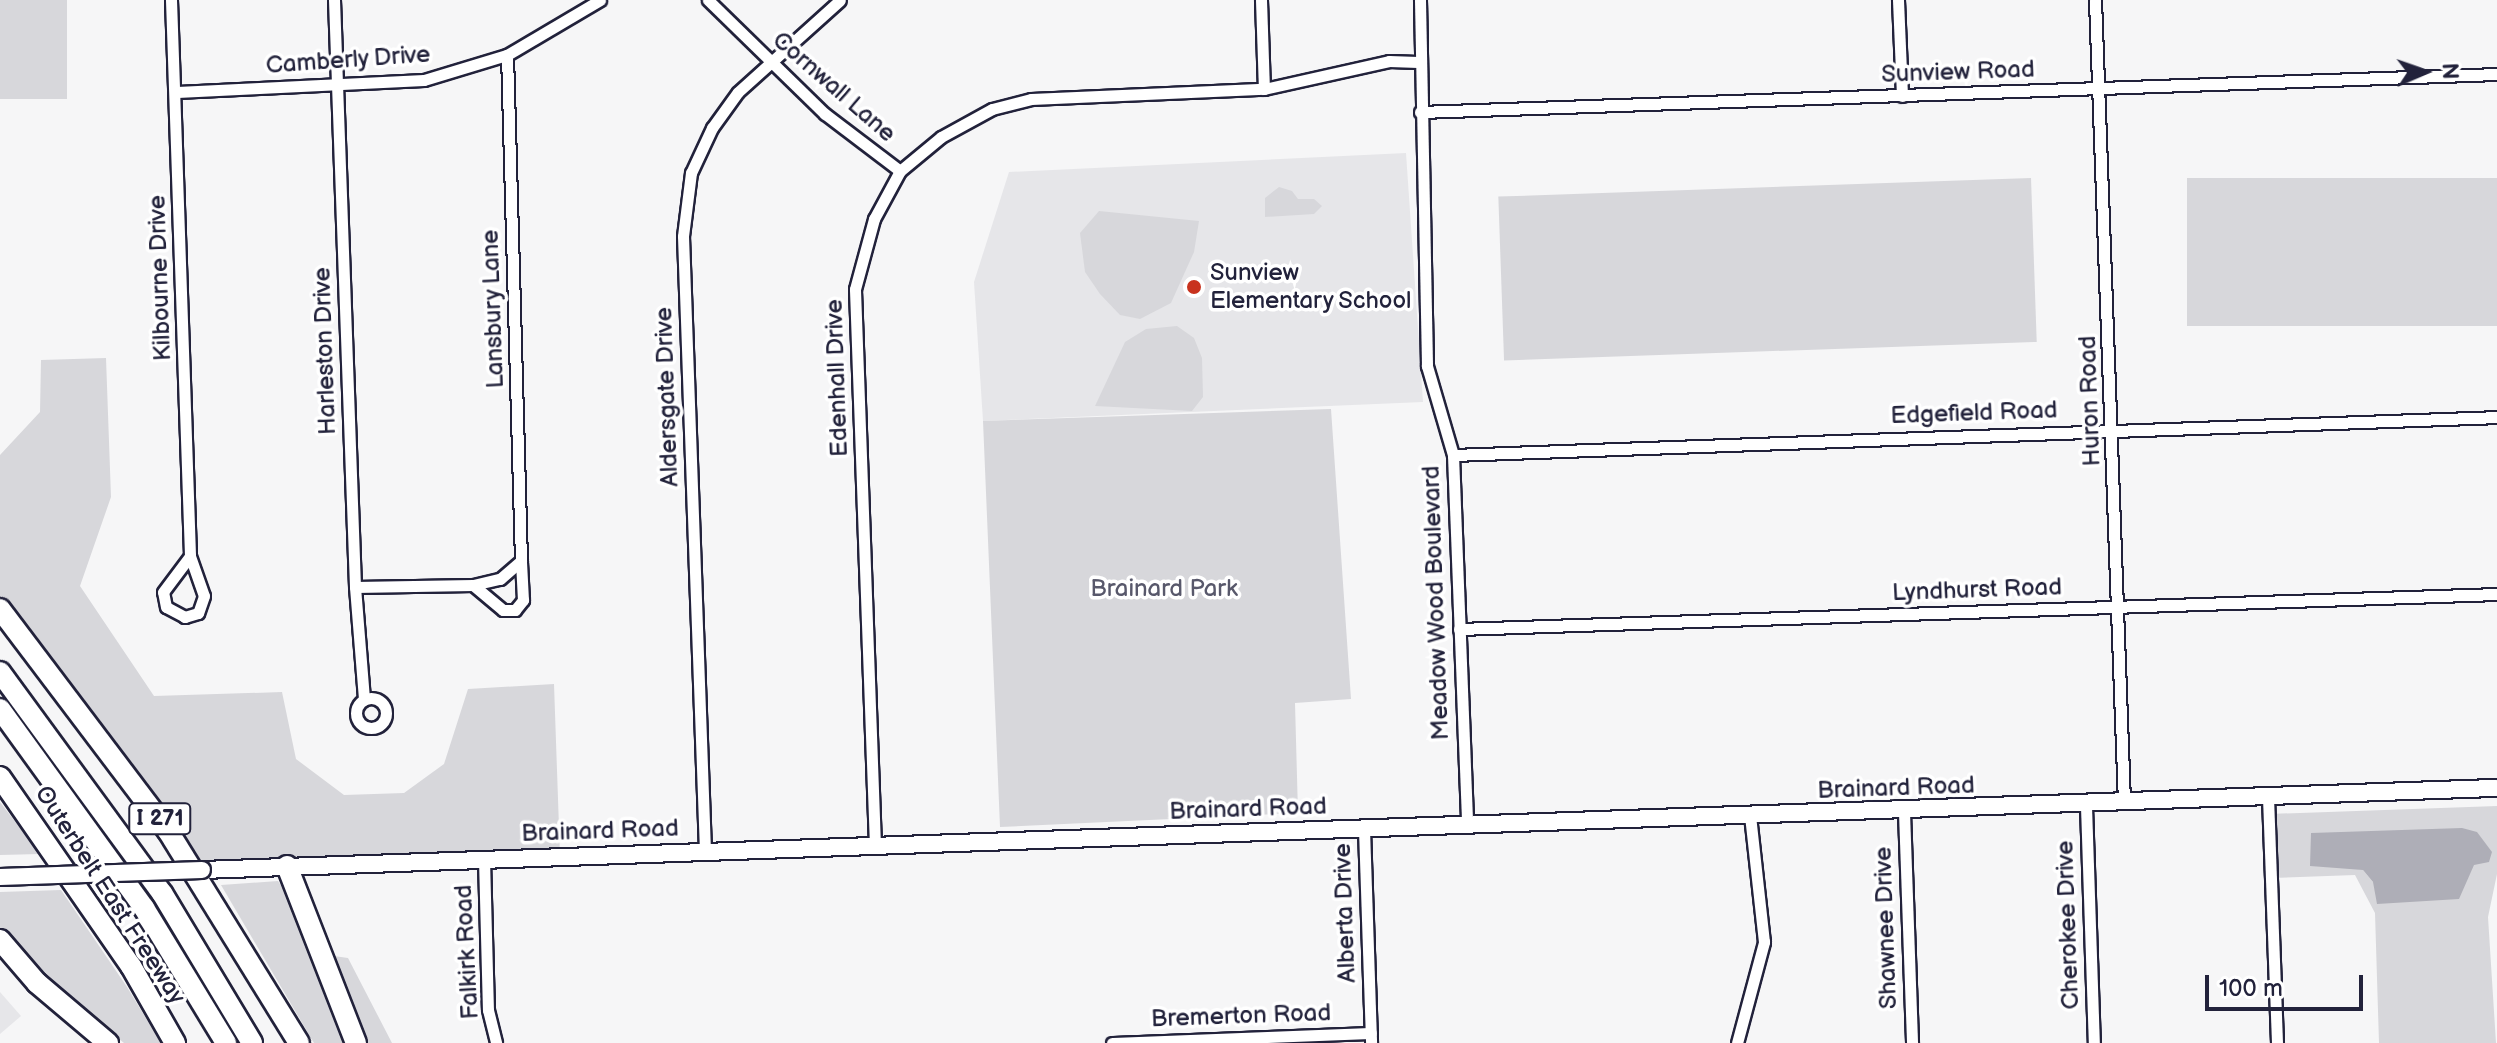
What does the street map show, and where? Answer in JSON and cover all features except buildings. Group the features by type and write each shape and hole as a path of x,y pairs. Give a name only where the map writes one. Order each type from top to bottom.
{"highway":[{"name":"I 271","path":"0,609 84,713 168,831 299,1043"},
{"path":"0,672 162,893 252,1043"},
{"path":"0,709 144,908 226,1043"},
{"name":"Outerbelt East Freeway","path":"0,777 131,966 175,1043"},
{"path":"287,866 356,1043"},
{"path":"0,940 37,983 108,1043"}],"main road":[{"name":"Brainard Road","path":"0,877 1750,815 2086,806 2124,801 2497,788"}],"street":[{"name":"Kilbourne Drive","path":"171,0 177,92 190,556 204,604 198,613 185,617 166,607 163,592 190,556"},
{"name":"Harleston Drive","path":"334,0 355,587 364,700"},
{"name":"Camberly Drive","path":"177,92 424,80 507,55 600,0"},
{"name":"Cornwall Lane","path":"708,0 769,63 900,171"},
{"name":"Aldersgate Drive","path":"705,851 683,236 691,173 712,128 738,92 840,0"},
{"path":"1261,0 1264,89"},
{"name":"Meadow Wood Boulevard","path":"1420,0 1418,62 1427,366 1453,455 1467,825"},
{"path":"1898,0 1902,96"},
{"name":"Huron Road","path":"2095,0 2114,430 2124,801"},
{"name":"Lansbury Lane","path":"473,585 509,611 523,600 517,575 521,561 507,55"},
{"name":"Edenhall Drive","path":"875,846 855,289 874,219 900,171 941,137 979,116 1031,99 1264,89 1389,61 1418,62"},
{"name":"Sunview Road","path":"1420,112 2497,74"},
{"name":"Edgefield Road","path":"1453,455 2497,417"},
{"path":"355,587 473,585 517,575"},
{"name":"Lyndhurst Road","path":"1459,629 2497,594"},
{"path":"2268,797 2277,1043"},
{"name":"Cherokee Drive","path":"2086,806 2094,1043"},
{"name":"Shawnee Drive","path":"1904,812 1912,1043"},
{"path":"1737,1043 1764,942 1750,815"},
{"name":"Alberta Drive","path":"1364,829 1371,1038"},
{"name":"Falkirk Road","path":"484,859 488,1010 496,1043"},
{"name":"Bremerton Road","path":"1112,1043 1371,1038"}],"shaded area":[{"name":"Sunview Elementary School","path":"1406,153 1423,402 983,421 974,282 1009,172"},
{"path":"2462,828 2477,832 2492,852 2489,862 2474,865 2459,899 2377,904 2373,882 2363,870 2310,866 2311,833"},
{"path":"0,992 21,1016 0,1034"}],"green space":[{"path":"0,0 67,0 67,99 0,99"},
{"path":"2031,178 2037,342 1504,361 1498,197"},
{"path":"2187,178 2497,178 2497,326 2187,326"},
{"path":"1279,187 1292,191 1298,199 1314,199 1322,206 1314,214 1265,217 1265,198"},
{"path":"1099,211 1199,221 1194,252 1171,303 1140,319 1120,315 1100,294 1085,272 1080,233"},
{"path":"1177,326 1194,338 1202,358 1203,397 1192,411 1095,406 1125,342 1146,329"},
{"path":"106,358 111,497 80,586 154,696 282,692 296,759 344,795 404,793 444,764 468,689 554,684 560,856 202,870 0,609 0,455 40,412 41,360"},
{"name":"Brainard Park","path":"1331,409 1351,699 1295,703 1298,813 1000,827 983,421"},
{"path":"0,802 40,854 0,855"},
{"path":"2497,806 2497,874 2488,917 2496,1043 2379,1043 2375,913 2355,875 2271,878 2269,814","holes":["2363,870 2458,899 2373,882"]},
{"path":"278,881 288,896 349,1043 314,1043 221,885"},
{"path":"309,889 334,956 348,958 392,1043 365,1043 306,895"},
{"path":"61,890 161,1043 124,1043 47,980 0,931 0,892"}],"place":[{"name":"Sunview Elementary School","path":"1194,287"}]}
